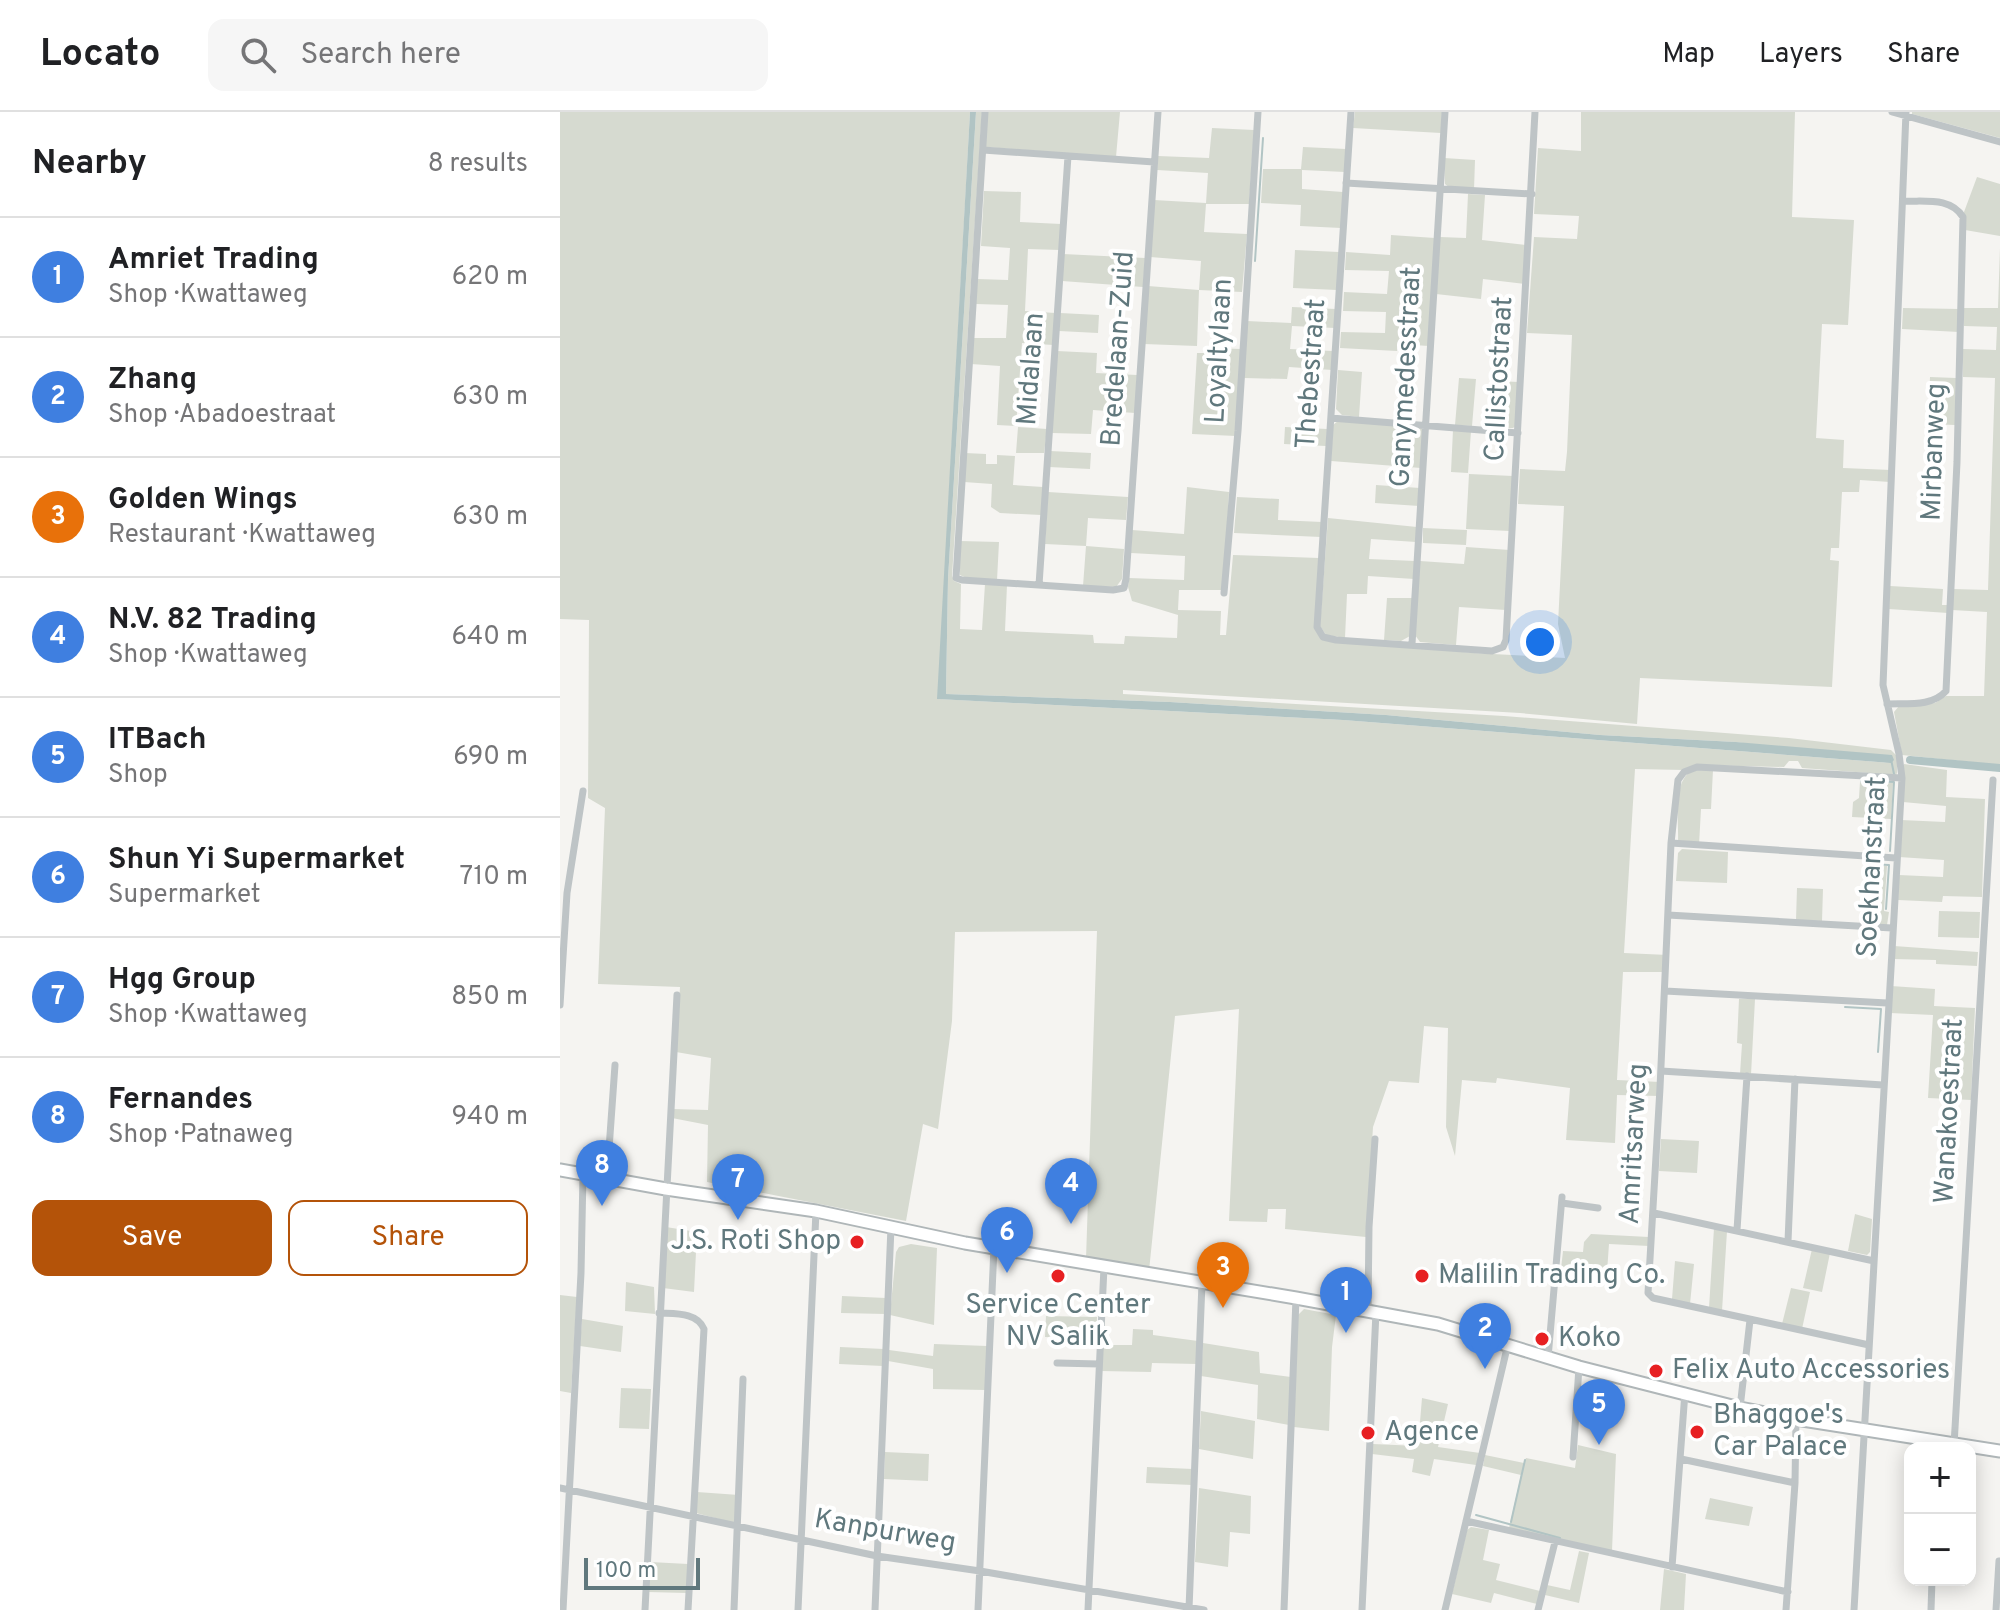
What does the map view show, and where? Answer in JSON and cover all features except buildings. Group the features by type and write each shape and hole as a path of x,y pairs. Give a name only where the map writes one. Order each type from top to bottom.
{"main road":[{"path":"560,1170 816,1211 1104,1267 1438,1324 1579,1367 1740,1408 1926,1442"},
{"path":"1976,1448 2000,1451"}],"street":[{"path":"985,112 956,578 1039,585"},
{"name":"Bredelaan-Zuid","path":"1039,585 1124,588 1158,112"},
{"name":"Loyaltylaan","path":"1224,593 1238,431 1258,112"},
{"name":"Thebestraat","path":"1351,112 1317,627 1323,637 1336,640 1412,644"},
{"name":"Ganymedesstraat","path":"1412,644 1445,112"},
{"name":"Callistostraat","path":"1412,644 1492,651 1503,647 1507,627 1535,112"},
{"path":"1892,112 1918,116 2000,142"},
{"name":"Soekhanstraat","path":"1854,1610 1902,773 1883,685 1906,114"},
{"path":"983,150 1154,162"},
{"name":"Midalaan","path":"1039,585 1068,156"},
{"path":"1346,183 1532,194"},
{"name":"Mirbanweg","path":"1887,704 1930,701 1938,699 1946,691 1958,416 1963,217 1957,208 1948,203 1904,201"},
{"path":"1331,418 1518,433"},
{"name":"Amritsarweg","path":"1869,1345 1653,1298 1648,1293 1671,843 1678,780 1684,772 1697,767 1902,773"},
{"name":"Wanakoestraat","path":"1954,1442 1993,780"},
{"path":"560,1005 567,893 583,791"},
{"path":"1671,843 1896,858"},
{"path":"1668,915 1892,928"},
{"path":"1665,991 1887,1003"},
{"path":"645,1610 677,995"},
{"path":"607,1177 615,1065"},
{"path":"1661,1071 1883,1085"},
{"path":"1737,1230 1747,1076"},
{"path":"1788,1241 1795,1079"},
{"path":"1362,1610 1372,1312 1369,1227 1375,1139"},
{"path":"563,1610 581,1273 583,1174"},
{"path":"1548,1358 1562,1200 1598,1208"},
{"path":"798,1610 816,1211"},
{"path":"1654,1213 1874,1261"},
{"path":"875,1610 891,1227"},
{"path":"978,1610 994,1247"},
{"path":"1088,1610 1104,1267"},
{"path":"1189,1609 1202,1283"},
{"path":"1284,1610 1296,1298"},
{"path":"659,1313 694,1317 704,1329 688,1610"},
{"path":"1740,1408 1750,1320"},
{"path":"1445,1610 1508,1344"},
{"path":"1057,1363 1099,1364"},
{"path":"1573,1457 1579,1367"},
{"path":"734,1610 743,1379"},
{"path":"1672,1567 1685,1392"},
{"path":"1786,1610 1796,1419"},
{"path":"1681,1459 1795,1483"},
{"name":"Kanpurweg","path":"560,1488 877,1556 1204,1610"},
{"path":"1466,1521 1788,1592"},
{"path":"1538,1610 1555,1542"},
{"path":"1996,1610 1999,1561"},
{"path":"1931,1610 1932,1586"}],"shaded area":[{"path":"560,112 970,112 938,699 1343,720 1891,763 1736,742 1600,735 1386,715 1170,702 946,694 948,579 976,112 982,112 952,576 954,581 961,584 960,629 982,630 985,584 1007,585 1005,631 1093,635 1094,643 1124,644 1125,636 1177,638 1178,615 1132,601 1128,587 1129,578 1184,580 1185,556 1131,553 1132,530 1184,534 1187,487 1229,492 1224,590 1179,590 1178,610 1221,611 1220,635 1226,635 1233,555 1319,558 1320,638 1474,653 1565,658 1558,624 1564,506 1518,504 1520,469 1565,471 1567,452 1572,335 1527,333 1534,237 1577,239 1579,216 1534,214 1538,148 1581,151 1581,112 1795,112 1792,217 1854,220 1848,325 1822,324 1816,438 1844,440 1843,468 1891,470 1890,482 1860,480 1859,492 1842,492 1839,548 1831,548 1830,560 1839,561 1832,687 1640,678 1637,724 1520,713 1123,690 1123,694 1504,716 1789,738 1891,750 1897,756 1897,773 1802,768 1798,761 1789,761 1784,767 1699,765 1684,770 1635,769 1624,953 1668,955 1667,972 1623,972 1617,1080 1660,1082 1659,1096 1617,1095 1615,1143 1566,1140 1570,1088 1497,1078 1496,1083 1462,1080 1455,1156 1446,1127 1448,1028 1424,1026 1419,1083 1389,1081 1373,1127 1366,1237 1285,1229 1286,1209 1268,1209 1267,1222 1229,1221 1239,1009 1175,1016 1149,1271 1086,1259 1097,931 955,932 952,1021 938,1129 923,1124 906,1221 707,1182 708,1125 672,1118 672,1109 708,1110 711,1058 676,1052 680,987 598,984 605,808 588,798 589,620 560,619"},
{"path":"970,112 976,112 948,579 946,694 1170,702 1386,715 1600,735 1892,755 1894,760 1891,763 1343,720 937,699"},
{"path":"987,112 1120,112 1116,157 985,147"},
{"path":"1355,112 1442,112 1441,133 1353,128"},
{"path":"2000,112 2000,138 1912,114"},
{"path":"1212,128 1254,130 1249,204 1206,204 1204,232 1247,234 1242,292 1199,290 1201,261 1150,257 1154,200 1206,203 1208,173 1157,170 1158,156 1209,158"},
{"path":"1303,147 1346,149 1345,172 1302,170 1302,189 1343,192 1341,228 1300,226 1301,205 1261,203 1263,169 1301,169"},
{"path":"1444,158 1475,160 1474,190 1450,188 1445,184"},
{"path":"1977,177 2000,184 2000,236 1965,230 1964,212"},
{"path":"984,191 1021,192 1020,222 1061,224 1060,250 1028,249 1025,311 1055,313 1053,345 1022,343 1016,426 997,425 1000,366 971,364 972,338 1006,338 1008,305 976,304 977,279 1008,280 1010,248 981,246"},
{"path":"1468,194 1485,195 1482,240 1527,245 1525,284 1483,279 1481,299 1436,294 1440,237 1466,238"},
{"path":"1391,235 1435,238 1429,346 1398,344 1397,351 1340,348 1341,332 1385,333 1386,312 1343,311 1344,292 1387,294 1389,271 1345,270 1346,252 1390,255"},
{"path":"2000,248 2000,765 1902,755 1894,712 1899,706 1935,703 1946,696 1984,696 1987,612 1952,610 1953,589 1988,590 1995,378 1963,377 1963,349 1996,350 1997,327 1964,326 1964,308 1998,308"},
{"path":"1295,250 1339,252 1337,290 1293,288"},
{"path":"1063,254 1145,258 1143,287 1062,281"},
{"path":"1148,286 1199,290 1197,346 1144,344"},
{"path":"1292,307 1336,309 1335,328 1292,326 1290,349 1333,351 1332,370 1289,367 1287,379 1244,378 1247,321 1291,323"},
{"path":"1903,308 1960,309 1959,332 1902,329"},
{"path":"1060,313 1099,315 1098,333 1059,331"},
{"path":"1212,348 1241,349 1236,436 1192,434 1197,353 1211,353"},
{"path":"1057,351 1097,353 1096,373 1137,375 1135,413 1093,410 1091,434 1052,433"},
{"path":"1338,370 1362,372 1359,417 1342,415 1336,409"},
{"path":"1930,377 1956,378 1955,425 1928,424"},
{"path":"1459,378 1476,379 1472,426 1455,425"},
{"path":"1496,381 1519,382 1516,426 1513,428 1493,428"},
{"path":"1338,421 1420,427 1424,430 1421,468 1331,461 1333,425"},
{"path":"1018,427 1047,429 1044,453 1016,453"},
{"path":"1285,427 1327,429 1326,446 1284,444"},
{"path":"1453,430 1471,431 1468,473 1451,472"},
{"path":"1050,451 1091,453 1090,469 1049,467"},
{"path":"965,453 986,454 986,464 997,464 997,455 1015,456 1013,485 1043,487 1041,515 1000,513 991,507 992,484 964,482"},
{"path":"1469,474 1513,476 1510,531 1466,529"},
{"path":"1376,485 1420,488 1419,506 1375,503"},
{"path":"1048,492 1128,497 1126,520 1088,518 1086,546 1045,544"},
{"path":"1237,497 1279,499 1278,520 1322,522 1321,537 1234,533"},
{"path":"1328,518 1417,527 1416,542 1371,539 1369,559 1415,561 1414,579 1368,576 1367,594 1347,594 1345,638 1326,635 1320,626"},
{"path":"1423,528 1467,530 1466,545 1423,543"},
{"path":"960,541 999,542 997,580 960,575"},
{"path":"1086,546 1124,549 1122,579 1116,587 1083,586"},
{"path":"1466,547 1510,550 1506,610 1459,607 1456,645 1420,642 1415,635 1420,561 1464,564"},
{"path":"1890,586 1943,589 1942,605 1948,605 1948,613 1889,609"},
{"path":"1387,598 1413,598 1410,636 1401,641 1384,640"},
{"path":"1904,764 1947,770 1946,797 1985,799 1982,897 1943,896 1942,902 1898,900 1899,875 1943,877 1944,860 1899,857 1901,820 1945,822 1946,806 1903,802"},
{"path":"1693,770 1713,770 1711,809 1701,809 1699,845 1678,842 1679,792 1686,775"},
{"path":"1860,782 1893,783 1891,819 1852,817 1853,802 1859,798"},
{"path":"1682,849 1728,852 1727,883 1676,881 1678,853"},
{"path":"1869,865 1887,866 1884,911 1889,912 1887,925 1866,924"},
{"path":"1797,888 1823,889 1822,921 1796,920"},
{"path":"1939,911 1980,912 1979,938 1938,937"},
{"path":"1894,946 1978,952 1977,966 1936,964 1936,960 1893,959"},
{"path":"1891,986 1935,989 1934,1006 1975,1008 1971,1100 1928,1098 1933,1015 1890,1013"},
{"path":"1739,999 1755,999 1751,1075 1740,1074 1742,1044 1737,1043"},
{"path":"1661,1139 1699,1141 1697,1173 1659,1171"},
{"path":"1855,1214 1872,1219 1870,1252 1867,1255 1848,1251"},
{"path":"666,1227 697,1232 694,1292 663,1288"},
{"path":"1714,1228 1727,1231 1722,1311 1709,1308"},
{"path":"1591,1234 1649,1237 1649,1246 1609,1244 1607,1272 1561,1269 1563,1251 1583,1252 1584,1242"},
{"path":"911,1244 937,1248 934,1325 890,1315 896,1252 899,1247"},
{"path":"1812,1249 1830,1253 1822,1292 1803,1288"},
{"path":"1675,1261 1694,1264 1690,1304 1672,1299"},
{"path":"626,1282 654,1287 655,1314 625,1311"},
{"path":"1791,1288 1810,1292 1802,1329 1782,1324"},
{"path":"560,1295 577,1297 571,1393 560,1391"},
{"path":"842,1296 886,1298 885,1314 841,1313"},
{"path":"1304,1309 1336,1315 1329,1431 1294,1427 1298,1315"},
{"path":"1046,1316 1097,1317 1096,1339 1045,1337"},
{"path":"582,1319 623,1326 621,1352 580,1346"},
{"path":"1133,1329 1153,1330 1153,1335 1198,1341 1197,1364 1152,1363 1151,1372 1101,1371 1102,1345 1132,1345"},
{"path":"1203,1343 1259,1352 1260,1373 1291,1377 1289,1425 1257,1419 1258,1385 1201,1376"},
{"path":"934,1344 987,1346 985,1390 933,1389 933,1369 888,1361 889,1350 933,1356"},
{"path":"840,1347 884,1349 883,1366 839,1364"},
{"path":"621,1388 651,1389 649,1429 619,1428"},
{"path":"1422,1398 1448,1404 1438,1447 1480,1453 1476,1465 1434,1459 1430,1476 1412,1472 1414,1459 1372,1454 1373,1444 1418,1446"},
{"path":"1201,1411 1255,1421 1253,1459 1199,1449"},
{"path":"1578,1445 1616,1454 1612,1551 1509,1528 1521,1475 1483,1466 1485,1455 1524,1463 1526,1458 1575,1468"},
{"path":"885,1452 929,1454 928,1481 884,1479"},
{"path":"1147,1467 1193,1469 1192,1485 1146,1483"},
{"path":"1199,1488 1251,1496 1250,1534 1230,1532 1228,1567 1195,1562"},
{"path":"697,1492 739,1495 734,1523 696,1513"},
{"path":"1710,1498 1753,1507 1749,1526 1705,1519"},
{"path":"1471,1527 1489,1530 1483,1560 1500,1564 1496,1580 1540,1591 1537,1604 1494,1593 1491,1603 1452,1594 1467,1530"},
{"path":"1579,1551 1589,1553 1579,1603 1545,1595 1547,1585 1570,1590"},
{"path":"650,1562 688,1564 687,1593 648,1592"},
{"path":"1664,1569 1686,1574 1684,1610 1660,1610"}],"waterway":[{"path":"1255,261 1263,138"},
{"path":"1891,759 1894,774"},
{"path":"1910,760 2000,768"},
{"path":"1861,781 1894,782 1890,851"},
{"path":"1869,864 1889,865 1886,909"},
{"path":"1845,1007 1881,1009 1878,1052"},
{"path":"1511,1522 1525,1460"},
{"path":"1476,1515 1560,1538"}],"place":[{"name":"Fernandes","path":"602,1206"},
{"name":"Hgg Group","path":"738,1220"},
{"name":"N.V. 82 Trading","path":"1071,1224"},
{"name":"J.S. Roti Shop","path":"857,1242"},
{"name":"Shun Yi Supermarket","path":"1007,1273"},
{"name":"Service Center NV Salik","path":"1058,1276"},
{"name":"Malilin Trading Co.","path":"1422,1276"},
{"name":"Golden Wings","path":"1223,1308"},
{"name":"Amriet Trading","path":"1346,1333"},
{"name":"Koko","path":"1542,1339"},
{"name":"Zhang","path":"1485,1369"},
{"name":"Felix Auto Accessories","path":"1656,1371"},
{"name":"Bhaggoe's Car Palace","path":"1697,1432"},
{"name":"Agence","path":"1368,1433"},
{"name":"ITBach","path":"1599,1445"}]}
